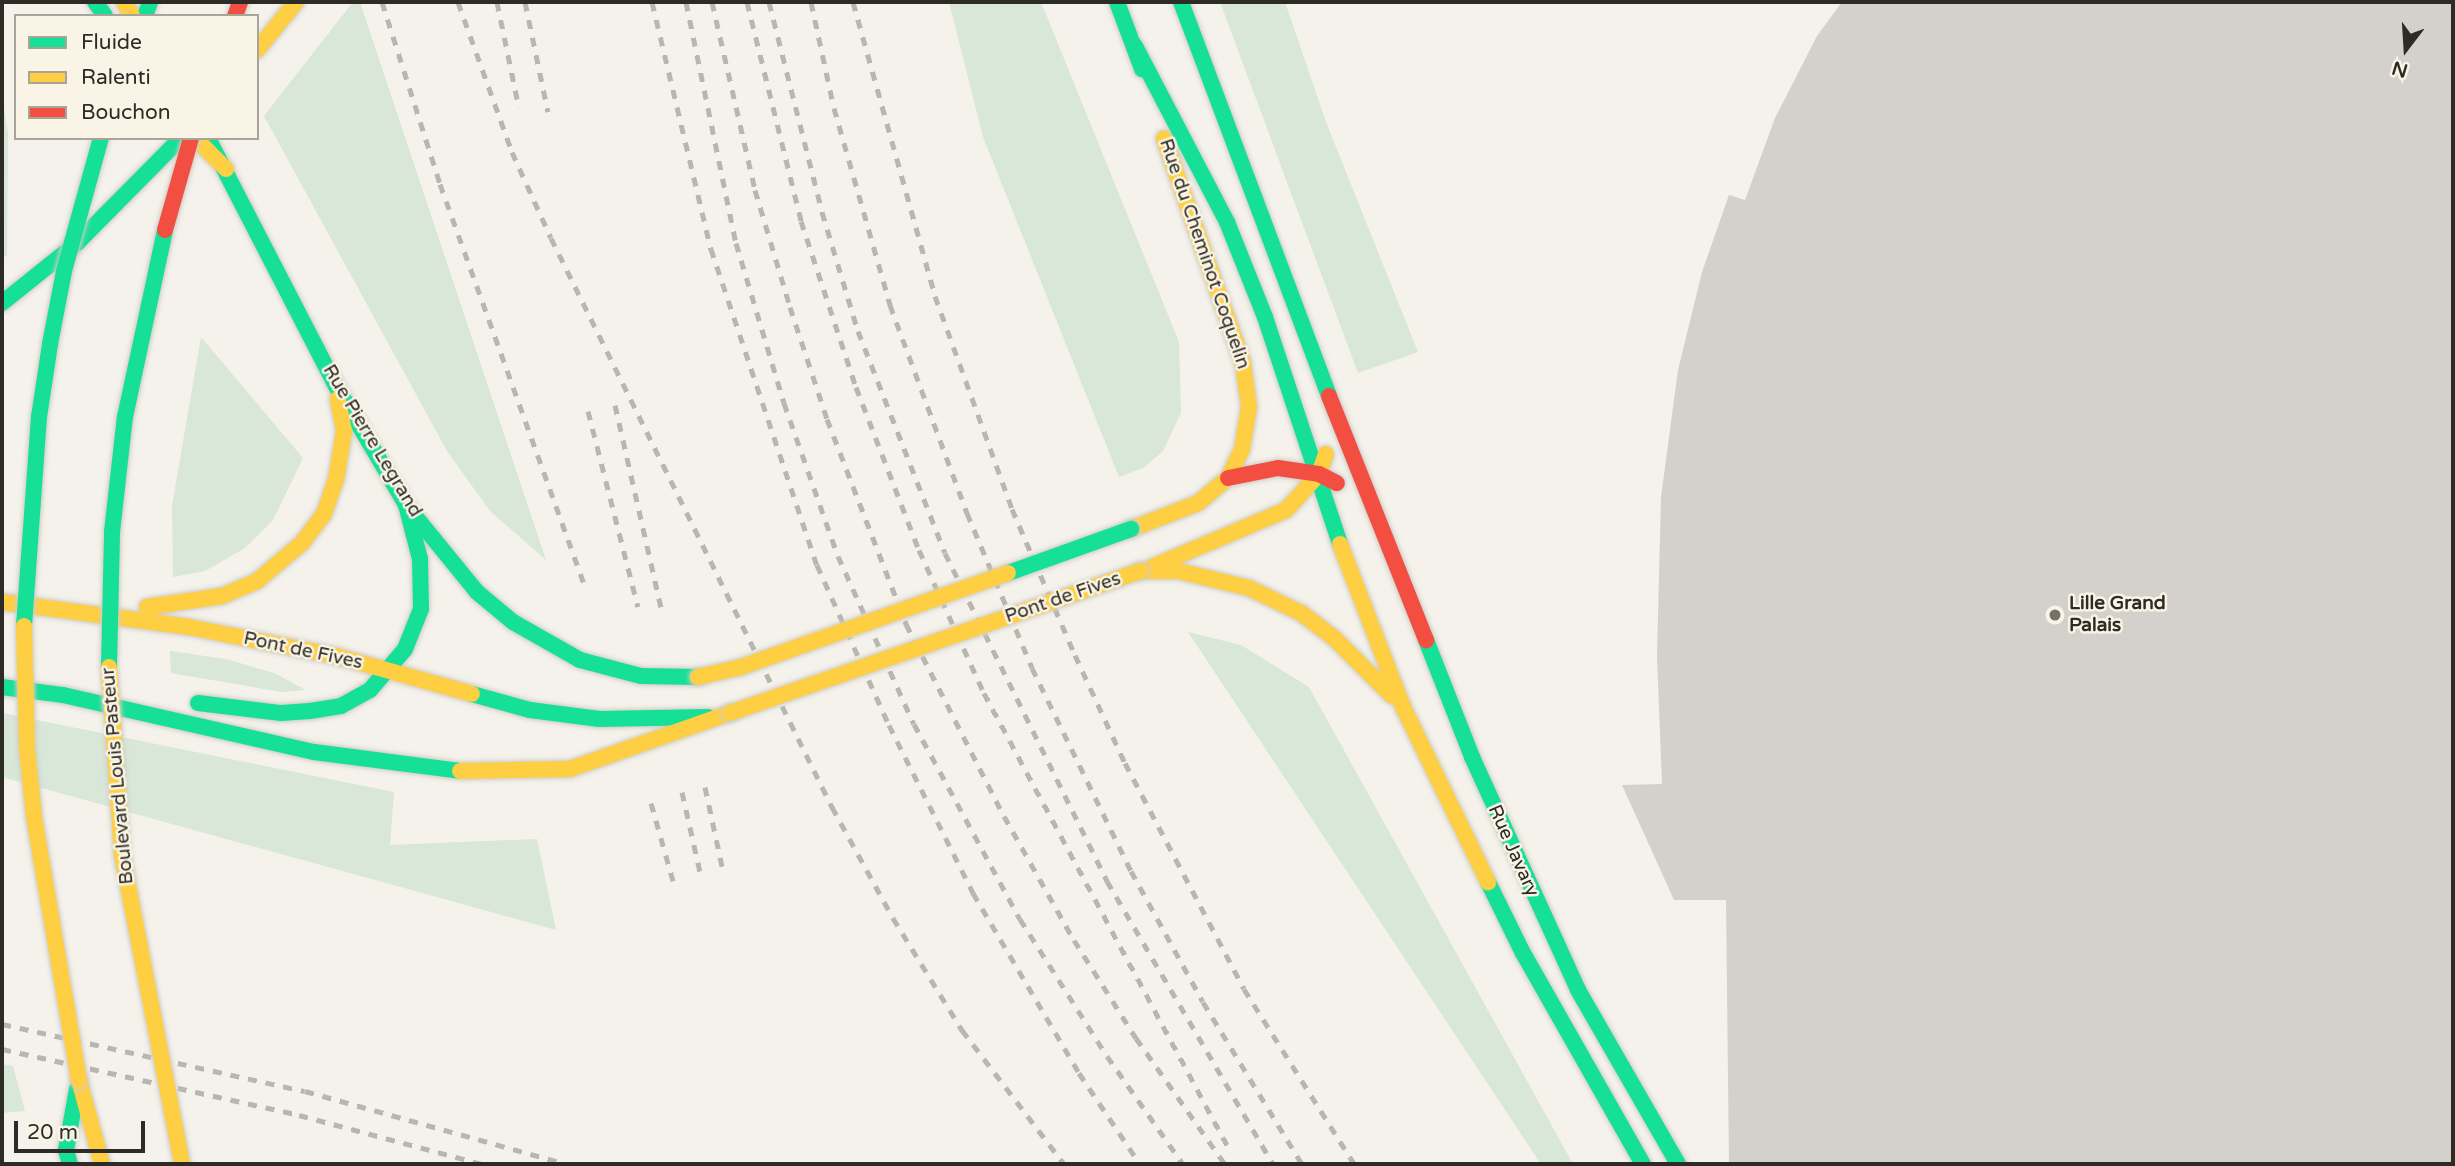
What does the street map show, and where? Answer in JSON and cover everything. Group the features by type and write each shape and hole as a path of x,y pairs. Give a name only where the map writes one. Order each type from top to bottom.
{"main road":[{"path":"259,48 296,2"},
{"name":"Rue du Cheminot Coquelin","path":"698,677 741,667 1131,529 1198,503 1227,478 1242,449 1248,388 1135,46 1117,2"},
{"path":"1181,2 1335,412"},
{"name":"Rue du Cheminot Coquelin","path":"1135,46 1227,222 1274,341 1339,541"},
{"path":"100,140 64,271 50,344 37,431 24,604 33,804 79,1080 102,1164"},
{"path":"2,303 77,243 179,140"},
{"name":"Boulevard Louis Pasteur","path":"182,1164 140,966 122,855 107,638 112,532 125,417 156,267 192,140"},
{"path":"195,140 226,169"},
{"name":"Rue Pierre Legrand","path":"209,140 336,386 406,505 477,593 556,648 613,671 698,677"},
{"path":"54,607 154,608 222,596 284,562 324,514 337,480 344,431 336,386"},
{"name":"Rue Javary","path":"1335,412 1381,522 1472,757 1549,932 1598,1029 1678,1164"},
{"name":"Pont de Fives","path":"2,602 190,627 389,671 530,710 599,719 696,719 730,713 1140,571 1268,521 1286,510 1319,474 1335,412"},
{"name":"Rue Javary","path":"1227,478 1278,468 1319,474 1359,498 1381,522"},
{"path":"186,702 281,713 331,708 360,697 389,671 415,632 421,609 419,559 406,505"},
{"name":"Rue Javary","path":"1339,541 1403,707 1523,953 1643,1164"},
{"name":"Rue Javary","path":"1140,571 1178,571 1249,588 1301,613 1334,637 1403,707"},
{"path":"2,687 63,695 314,752 425,769 491,773 583,765 730,713"},
{"path":"63,695 119,694 161,699"},
{"path":"70,1164 66,1150 79,1080"}],"green space":[{"path":"353,2 360,2 546,560 490,511 447,451 264,116"},
{"path":"949,2 1041,2 1179,342 1181,413 1163,451 1143,468 1119,477 983,137"},
{"path":"1220,2 1285,2 1326,122 1418,352 1358,373"},
{"path":"2,94 8,134 7,255 2,259"},
{"path":"201,337 303,458 273,520 245,548 205,571 173,577 172,506"},
{"path":"1188,632 1241,645 1309,687 1573,1164 1541,1164"},
{"path":"170,651 226,659 274,673 306,690 282,692 171,673"},
{"path":"2,713 394,792 390,845 537,839 556,930 2,777"},
{"path":"2,1064 13,1066 25,1111 2,1113"}],"building":[{"name":"Lille Grand Palais","path":"1842,2 2453,2 2453,1164 1729,1164 1726,900 1674,900 1622,785 1662,784 1657,656 1661,497 1678,370 1702,272 1729,195 1745,200 1775,118 1817,36"}],"railway":[{"path":"382,2 440,184 584,583"},
{"path":"458,2 512,152 551,238 832,807 893,918 962,1030 1064,1164"},
{"path":"497,2 519,108"},
{"path":"525,2 548,112"},
{"path":"652,2 711,249 817,565 889,725 973,893 1079,1073 1140,1164"},
{"path":"686,2 736,243 784,403 838,556 914,724 1020,919 1107,1056 1183,1164"},
{"path":"712,2 755,190 790,307 827,419 906,624 1004,816 1074,940 1136,1038 1225,1164"},
{"path":"747,2 801,221 856,387 919,550 984,693 1227,1145"},
{"path":"769,2 822,212 858,331 945,553 1107,881 1273,1164"},
{"path":"811,2 834,108 890,305 967,513 1032,668 1131,871 1203,1002 1302,1164"},
{"path":"853,2 935,296 1012,509 1125,763 1244,989 1354,1164"},
{"path":"615,405 661,608"},
{"path":"588,411 638,607"},
{"path":"705,787 723,871"},
{"path":"682,792 701,876"},
{"path":"651,803 673,881"},
{"path":"2,1024 305,1091 566,1164"},
{"path":"2,1049 299,1115 482,1164"}],"traffic: fast":[{"path":"95,2 104,14"},
{"path":"146,14 150,2"},
{"path":"1117,2 1142,69"},
{"path":"1181,2 1329,396"},
{"path":"1135,46 1227,222 1265,317 1340,544"},
{"path":"24,626 39,417 50,344 64,271 100,140"},
{"path":"2,303 77,243 179,140"},
{"path":"209,140 336,386 406,505 477,592 513,622 580,660 641,676 698,677"},
{"path":"109,667 112,532 125,417 165,230"},
{"path":"198,703 281,713 310,711 341,706 370,690 405,649 421,609 420,559 406,505"},
{"path":"1008,573 1131,529"},
{"path":"1426,640 1472,757 1578,990 1678,1164"},
{"path":"2,687 63,695 314,752 460,771"},
{"path":"472,694 530,710 599,719 708,717"},
{"path":"1488,882 1523,953 1643,1164"},
{"path":"70,1164 66,1150 77,1089"}],"traffic: slow":[{"path":"124,2 131,14"},
{"path":"259,48 296,2"},
{"path":"1131,529 1198,503 1228,478 1242,449 1249,407 1243,363 1164,139"},
{"path":"197,140 226,169"},
{"path":"147,607 222,596 257,581 302,543 324,514 336,480 344,431 338,399"},
{"path":"1152,567 1286,510 1319,474 1326,454"},
{"path":"1340,544 1403,707 1488,882"},
{"path":"1140,571 1178,571 1249,588 1301,613 1333,637 1392,696"},
{"path":"730,713 1140,571"},
{"path":"698,677 741,667 1008,573"},
{"path":"2,602 189,627 336,656 472,694"},
{"path":"24,626 27,749 34,817 79,1080"},
{"path":"109,667 122,855 182,1164"},
{"path":"460,771 570,769 730,713"},
{"path":"79,1080 102,1164"}],"traffic: jam":[{"path":"236,14 240,2"},
{"path":"165,230 190,140"},
{"path":"1329,396 1426,640"},
{"path":"1228,478 1278,468 1319,474 1337,483"}],"place":[{"name":"Lille Grand Palais","path":"2055,615"}]}
